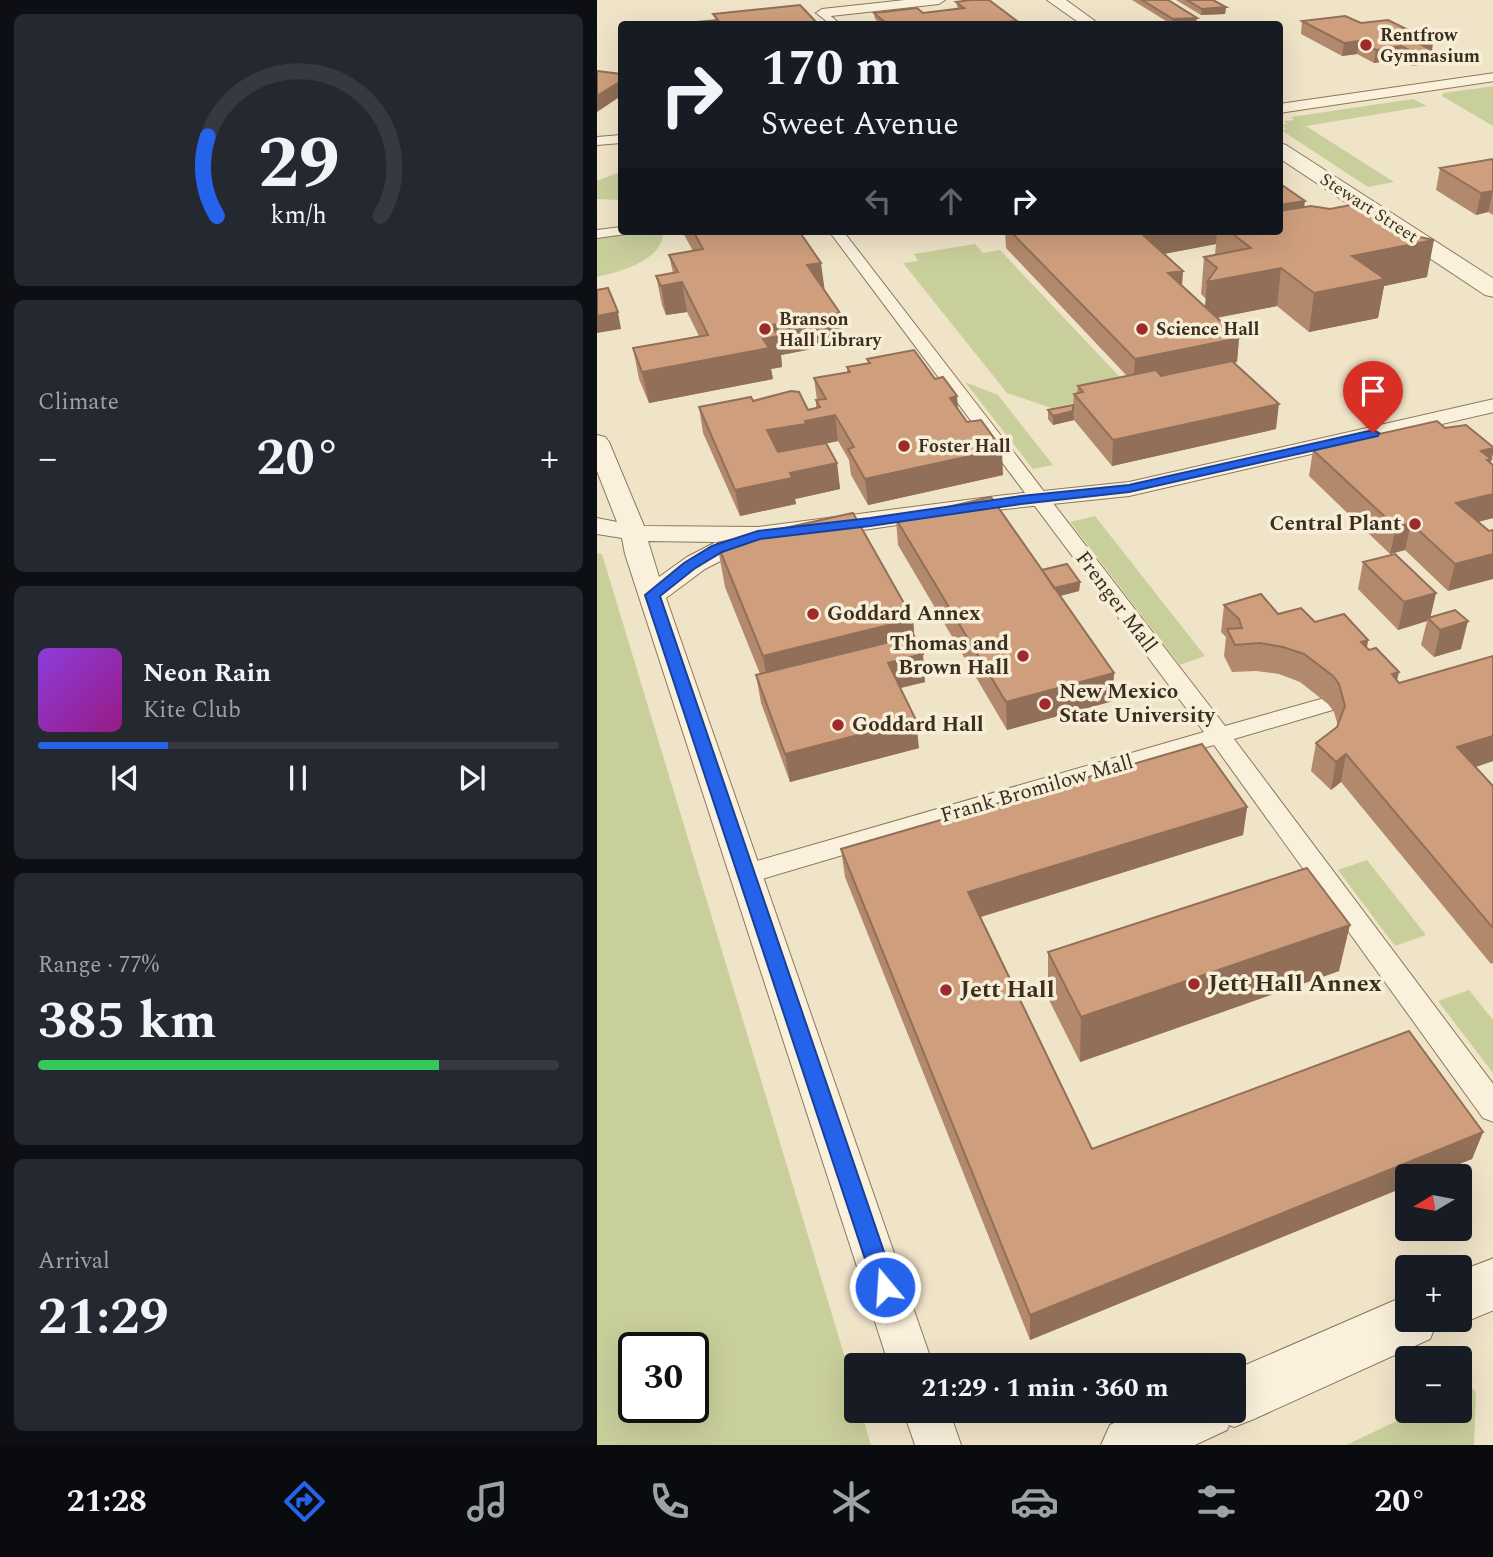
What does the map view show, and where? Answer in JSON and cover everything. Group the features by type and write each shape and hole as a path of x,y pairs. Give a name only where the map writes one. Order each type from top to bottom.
{"street":[{"path":"822,13 939,0"},
{"path":"1055,0 1086,21"},
{"path":"822,13 831,21"},
{"path":"1283,108 1493,77"},
{"path":"597,141 618,139"},
{"name":"Stewart Street","path":"1283,152 1493,290"},
{"path":"597,234 618,231"},
{"name":"Frenger Mall","path":"839,235 1253,780 1493,1110"},
{"path":"597,526 634,533 758,535 1037,498 1129,489 1493,405"},
{"path":"597,442 634,533 638,554 907,1353"},
{"path":"653,595 689,566 717,549 758,535"},
{"name":"Frank Bromilow Mall","path":"745,874 1328,704"},
{"path":"1472,1293 1493,1283"},
{"path":"1246,1394 1395,1327"},
{"path":"931,1423 938,1445"},
{"path":"1130,1445 1178,1423"}],"green space":[{"path":"1494,86 1493,126 1442,96 1443,93"},
{"path":"1413,99 1427,106 1306,126 1394,182 1368,187 1283,131 1286,129 1283,125 1287,124 1284,121 1294,120 1291,117"},
{"path":"618,173 618,199 597,199 597,181"},
{"path":"618,235 663,235 657,250 649,257 617,272 597,277 597,238"},
{"path":"975,244 983,253 1000,250 1132,390 1051,408 1007,393 903,263 918,261 914,254"},
{"path":"965,382 998,395 1053,465 1033,469"},
{"path":"1095,516 1205,656 1180,665 1070,522"},
{"path":"597,553 602,554 844,1354 844,1423 865,1423 871,1445 597,1445"},
{"path":"1367,860 1426,935 1395,946 1338,870"},
{"path":"1469,990 1493,1020 1493,1073 1438,1001"},
{"path":"1472,1388 1476,1392 1474,1445 1346,1445 1395,1422 1472,1423"}],"building":[{"path":"989,0 1017,21 883,21 874,13 917,8 923,13 964,8 956,2"},
{"path":"1142,0 1168,0 1197,18 1173,19"},
{"path":"1187,0 1213,0 1226,7 1202,9"},
{"path":"800,5 815,21 707,21 718,20 713,14"},
{"path":"1345,16 1361,23 1388,20 1433,42 1420,44 1433,51 1415,53 1401,46 1376,50 1359,41 1344,43 1302,21"},
{"path":"597,71 618,74 618,83 597,96"},
{"path":"1493,159 1493,191 1481,193 1440,168"},
{"path":"1283,186 1305,201 1283,204"},
{"path":"1361,203 1410,235 1434,240 1352,256 1385,279 1314,293 1281,268 1207,282 1217,268 1204,257 1251,248 1234,235 1283,235 1283,210 1311,206 1330,209"},
{"name":"Branson Hall Library","path":"695,235 802,235 821,263 807,265 840,313 772,325 778,336 763,339 769,348 642,372 633,348 708,335 682,282 661,286 656,276 678,272 669,255 703,249"},
{"name":"Science Hall","path":"1014,235 1143,235 1183,271 1168,273 1239,338 1135,359"},
{"path":"608,288 618,312 597,316 597,290"},
{"name":"Foster Hall","path":"914,350 935,379 943,377 957,396 950,398 967,422 981,420 1002,449 865,479 848,449 854,447 835,415 805,421 806,424 767,430 778,452 826,443 837,463 790,473 792,478 735,490 699,407 751,397 753,401 791,391 799,392 808,410 820,407 816,400 826,399 814,378 850,372 847,367 870,363 867,359"},
{"path":"1232,361 1279,404 1113,440 1074,394 1083,392 1078,386 1156,370 1161,376"},
{"path":"1073,405 1073,411 1053,416 1048,410"},
{"name":"Central Plant","path":"1437,421 1445,428 1466,425 1493,447 1481,451 1491,459 1487,460 1493,465 1493,494 1456,503 1489,531 1493,530 1493,554 1455,564 1411,523 1396,527 1313,450 1336,445 1331,440 1371,431 1375,435"},
{"name":"Thomas and Brown Hall","path":"991,497 1114,673 1006,702 896,519"},
{"path":"853,513 913,619 763,656 717,543"},
{"path":"1395,554 1436,593 1404,602 1363,562"},
{"path":"1067,564 1080,582 1054,588 1042,570"},
{"path":"1261,594 1278,614 1301,608 1315,622 1344,614 1368,640 1361,642 1369,650 1376,648 1399,672 1392,674 1399,683 1493,656 1493,736 1457,747 1493,786 1493,928 1346,754 1336,762 1316,743 1337,727 1345,706 1339,684 1333,676 1304,654 1283,647 1260,643 1235,645 1227,629 1242,628 1239,619 1224,605"},
{"path":"1455,610 1468,621 1440,630 1428,618"},
{"name":"Goddard Hall","path":"914,636 923,654 888,663 916,720 785,754 756,675"},
{"name":"Jett Hall","path":"1202,744 1247,807 968,892 1092,1149 1409,1031 1483,1132 1404,1164 1395,1164 1395,1168 1030,1315 841,849"},
{"path":"1307,868 1350,925 1081,1017 1048,952"}],"place":[{"name":"Rentfrow Gymnasium","path":"1366,45"},
{"name":"Branson Hall Library","path":"765,329"},
{"name":"Science Hall","path":"1142,329"},
{"name":"Foster Hall","path":"904,446"},
{"name":"Central Plant","path":"1415,524"},
{"name":"Goddard Annex","path":"813,614"},
{"name":"Thomas and Brown Hall","path":"1023,656"},
{"name":"New Mexico State University","path":"1045,704"},
{"name":"Goddard Hall","path":"838,725"},
{"name":"Jett Hall Annex","path":"1194,984"},
{"name":"Jett Hall","path":"946,990"}],"route":[{"path":"885,1287 653,595 689,566 717,549 758,535 1021,500 1129,489 1373,433"}]}
